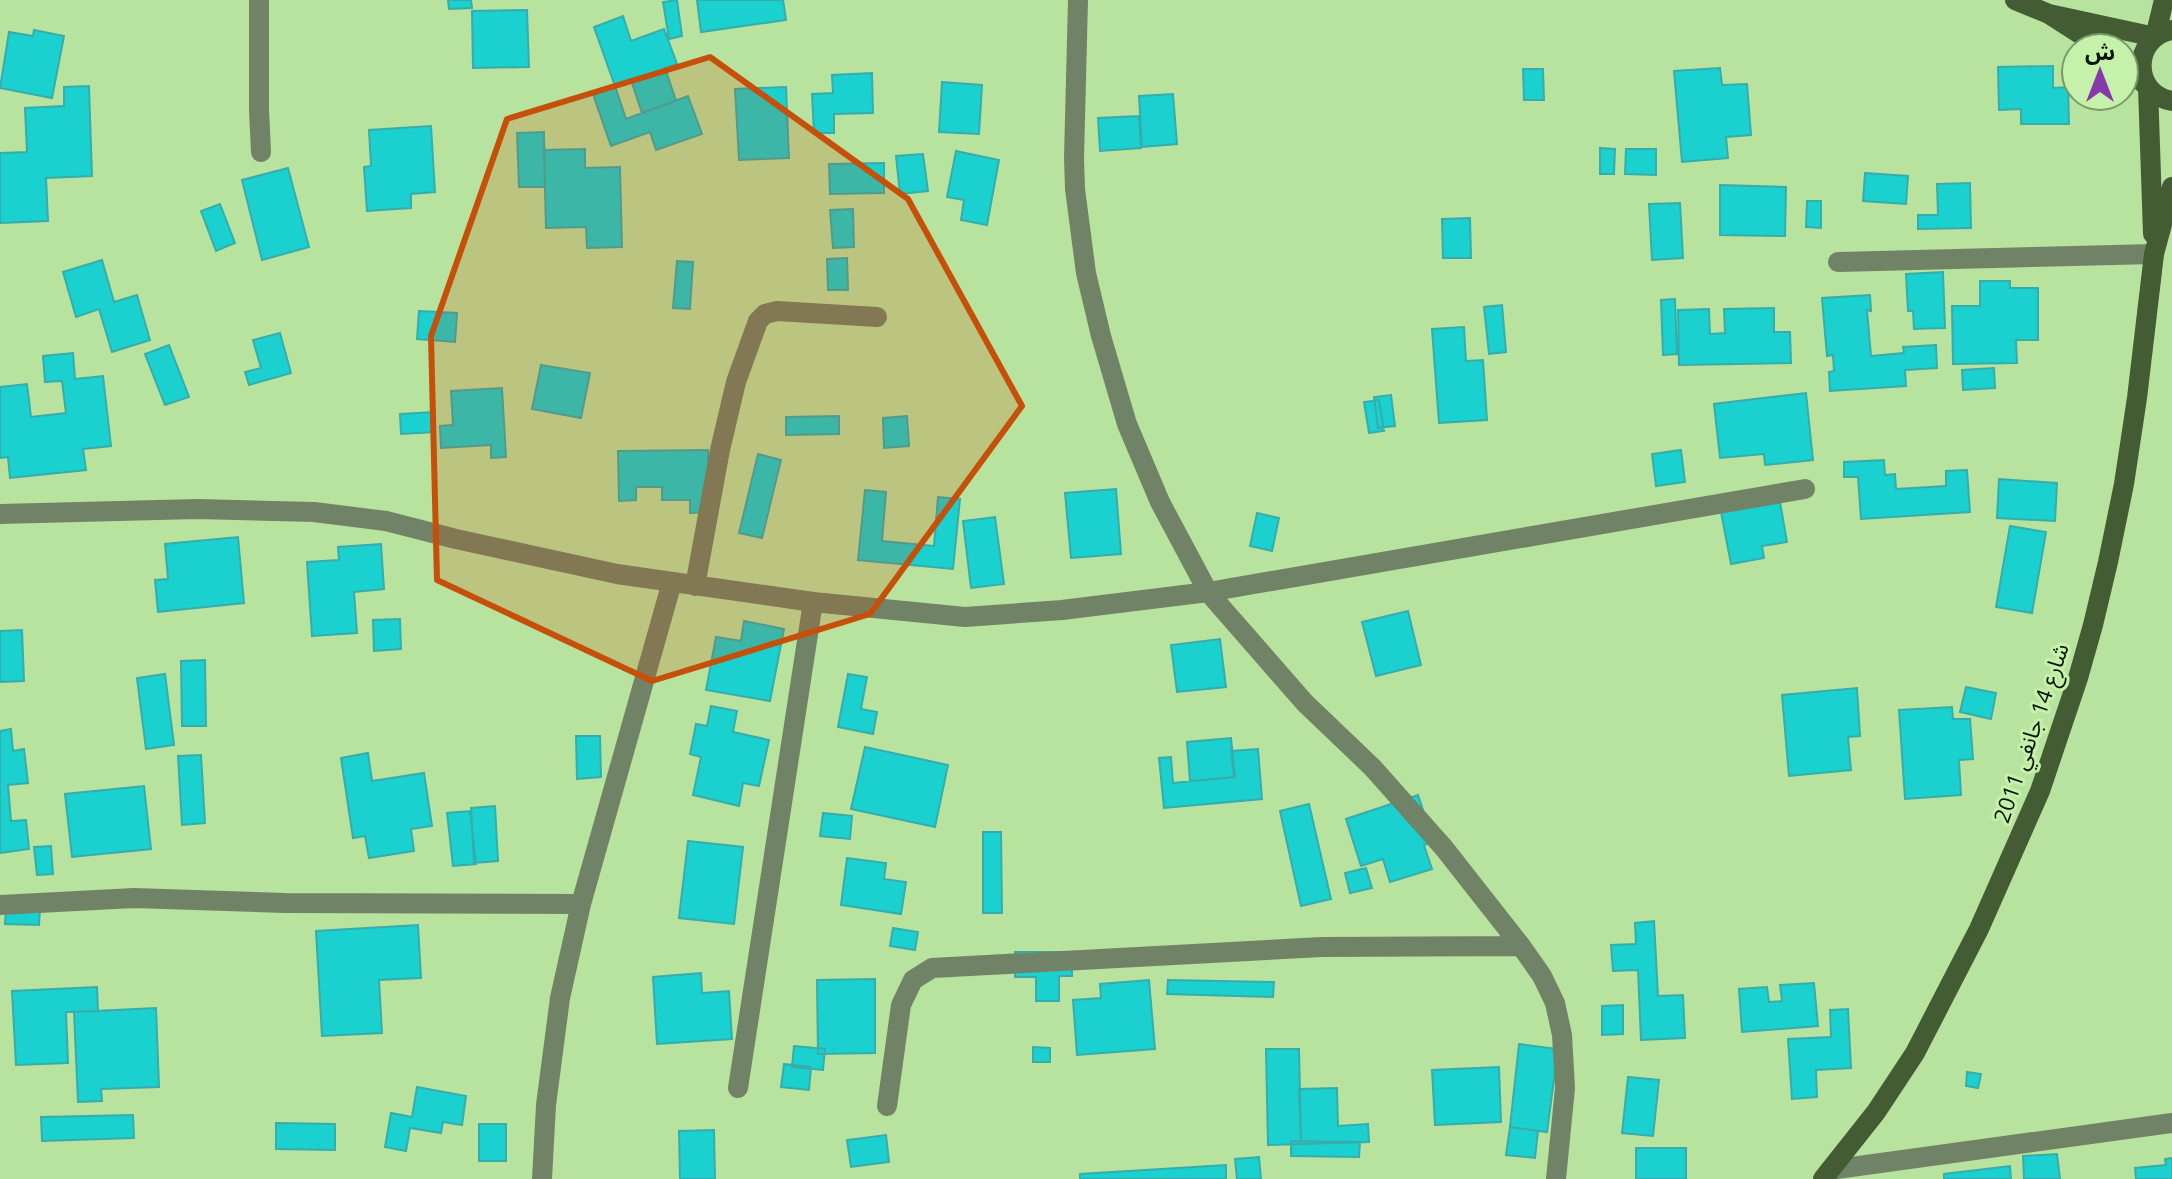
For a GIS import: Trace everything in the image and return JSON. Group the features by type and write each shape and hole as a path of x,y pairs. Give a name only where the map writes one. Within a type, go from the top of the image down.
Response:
{"main road":[{"path":"2015,0 2049,14 2077,32"},
{"path":"2049,14 2164,33 2164,0"},
{"name":"شارع 14 جانفي 2011","path":"2154,254 2148,87 2142,78 2140,66 2147,45 2164,33"},
{"path":"2140,80 2156,95 2172,101"},
{"name":"شارع 14 جانفي 2011","path":"1827,1174 1876,1112 1915,1053 1979,929 2040,791 2078,678 2108,562 2137,398 2154,254 2172,187"}],"street":[{"path":"259,0 261,152"},
{"path":"1078,0 1075,189 1086,273 1127,424 1160,502 1208,592 1305,703 1373,768 1444,848 1542,976 1555,1003 1562,1035 1565,1088 1556,1179"},
{"path":"1838,262 2154,254"},
{"path":"695,586 736,382 758,321 765,314 777,311 877,317"},
{"path":"0,514 197,509 314,512 386,521 617,574 813,602 965,617 1062,610 1208,592 1805,489"},
{"path":"542,1179 546,1105 560,998 581,904 672,582"},
{"path":"738,1088 813,602"},
{"path":"0,905 134,898 285,903 581,904"},
{"path":"887,1106 901,1005 913,980 932,968 1322,947 1521,946"},
{"path":"1827,1174 2172,1123"}],"highlighted area":[{"path":"710,57 908,199 1022,406 870,614 652,681 437,580 431,336 507,119"}],"building":[{"path":"448,0 471,0 472,8 449,9"},
{"path":"677,0 682,36 669,39 663,2"},
{"path":"697,0 783,0 786,20 701,32"},
{"path":"527,10 529,67 473,68 472,11"},
{"path":"623,16 631,41 664,29 677,64 665,68 676,101 642,113 631,80 615,86 594,27"},
{"path":"34,30 64,36 52,98 0,88 9,32 33,36"},
{"path":"2053,66 2053,88 2060,88 2060,112 2069,112 2069,124 2021,124 2021,109 1999,110 1998,67"},
{"path":"1720,68 1722,85 1747,84 1751,135 1726,137 1728,158 1682,162 1674,71"},
{"path":"1523,69 1543,69 1544,100 1524,100"},
{"path":"872,73 873,113 834,114 834,133 814,133 812,94 833,93 832,75"},
{"path":"942,82 982,85 979,134 939,132"},
{"path":"89,86 92,176 46,178 48,221 0,223 0,153 27,152 25,108 64,106 64,87"},
{"path":"615,86 626,119 688,96 702,134 656,150 650,132 611,146 593,94"},
{"path":"786,87 789,158 739,160 735,89"},
{"path":"1173,94 1177,144 1142,147 1139,96"},
{"path":"1139,116 1141,148 1100,151 1098,118"},
{"path":"431,126 435,192 411,194 411,208 367,211 364,167 371,166 369,130"},
{"path":"544,132 545,187 519,187 517,133"},
{"path":"1600,148 1615,149 1614,174 1600,174"},
{"path":"585,149 585,168 620,167 622,247 587,248 586,227 546,228 544,150"},
{"path":"1626,149 1656,149 1656,175 1625,174"},
{"path":"956,151 999,160 987,225 961,220 964,200 947,197"},
{"path":"923,154 928,191 900,194 896,156"},
{"path":"884,163 884,193 830,194 829,164"},
{"path":"288,168 309,247 262,260 242,180"},
{"path":"1865,173 1908,176 1906,204 1863,201"},
{"path":"1970,183 1971,228 1918,229 1918,215 1938,215 1937,184"},
{"path":"1720,185 1786,187 1785,236 1720,235"},
{"path":"1807,201 1821,201 1821,228 1806,227"},
{"path":"1680,203 1683,258 1652,260 1649,204"},
{"path":"220,204 235,243 216,251 201,211"},
{"path":"853,209 854,247 833,248 830,210"},
{"path":"1470,218 1471,258 1443,258 1442,219"},
{"path":"847,258 848,290 828,290 827,259"},
{"path":"102,260 114,302 137,295 150,340 112,352 99,309 76,317 63,272"},
{"path":"677,261 693,262 690,309 673,308"},
{"path":"1943,272 1945,328 1914,329 1913,311 1908,311 1906,274"},
{"path":"1980,281 2010,281 2010,288 2038,288 2038,340 2016,340 2017,363 1953,364 1952,306 1980,306"},
{"path":"1870,295 1871,311 1867,310 1871,356 1904,353 1903,347 1936,345 1937,368 1905,370 1906,386 1830,391 1829,372 1834,371 1833,355 1827,356 1822,298"},
{"path":"1675,299 1677,354 1663,355 1661,300"},
{"path":"1502,305 1506,352 1489,354 1484,307"},
{"path":"1774,308 1774,332 1790,332 1791,363 1679,365 1678,310 1709,309 1710,334 1725,333 1724,309"},
{"path":"419,311 457,313 455,342 417,339"},
{"path":"1464,327 1466,361 1483,360 1487,420 1439,423 1432,329"},
{"path":"280,333 291,373 249,385 245,372 261,368 253,340"},
{"path":"169,345 189,397 165,405 145,354"},
{"path":"73,353 75,379 103,376 111,446 83,449 86,470 10,478 8,457 0,458 0,387 27,384 31,417 66,413 62,381 45,382 43,356"},
{"path":"541,365 590,373 581,418 532,409"},
{"path":"1994,368 1995,388 1963,390 1962,370"},
{"path":"502,388 506,457 491,458 491,445 441,448 440,426 453,425 451,391"},
{"path":"1806,393 1813,460 1765,465 1764,454 1720,458 1714,404"},
{"path":"1391,395 1395,426 1378,428 1374,397"},
{"path":"1379,400 1384,431 1369,433 1364,402"},
{"path":"434,412 435,432 401,434 400,414"},
{"path":"839,416 839,434 786,435 786,417"},
{"path":"907,416 909,446 884,448 883,418"},
{"path":"708,450 709,512 690,513 690,500 662,500 662,487 636,487 636,500 619,501 618,451"},
{"path":"1681,450 1685,482 1656,486 1652,454"},
{"path":"758,454 781,460 762,538 739,533"},
{"path":"1884,460 1885,475 1895,474 1896,489 1946,486 1946,471 1967,470 1970,512 1861,519 1858,477 1844,477 1844,462"},
{"path":"1999,479 2057,483 2055,521 1997,518"},
{"path":"1116,489 1121,554 1071,558 1065,493"},
{"path":"865,490 886,492 882,541 934,546 938,497 960,499 953,569 858,560"},
{"path":"1779,496 1787,542 1762,546 1764,558 1731,564 1720,507"},
{"path":"1257,513 1279,518 1272,551 1250,546"},
{"path":"995,517 1004,584 971,588 963,521"},
{"path":"2010,526 2046,532 2032,613 1996,607"},
{"path":"238,537 244,603 158,612 155,580 168,579 165,544"},
{"path":"381,544 384,589 354,592 357,633 312,636 307,562 339,560 338,547"},
{"path":"1408,611 1421,665 1376,676 1362,622"},
{"path":"400,619 401,649 374,651 373,620"},
{"path":"744,621 784,629 770,701 706,690 716,637 741,641"},
{"path":"22,630 24,681 0,682 0,631"},
{"path":"1220,639 1226,687 1177,692 1171,645"},
{"path":"205,660 206,726 182,726 181,661"},
{"path":"165,674 174,745 146,749 137,678"},
{"path":"848,674 867,677 861,709 877,712 873,734 838,727"},
{"path":"1966,687 1996,693 1991,719 1960,712"},
{"path":"1857,688 1860,736 1848,737 1851,770 1789,776 1782,695"},
{"path":"711,706 737,711 733,732 769,740 759,786 743,783 739,806 693,795 701,757 690,754 696,724 707,726"},
{"path":"1952,707 1953,719 1970,719 1973,759 1959,760 1961,795 1905,799 1899,710"},
{"path":"11,729 13,751 24,749 28,783 8,785 11,821 26,820 29,849 0,853 0,731"},
{"path":"576,736 600,736 601,777 577,779"},
{"path":"1231,738 1235,777 1190,781 1187,742"},
{"path":"865,747 948,765 935,827 851,809"},
{"path":"1258,749 1262,799 1164,808 1159,758 1171,757 1173,783 1234,777 1231,751"},
{"path":"368,753 372,781 424,773 432,826 411,829 414,851 369,858 365,836 353,838 341,758"},
{"path":"201,755 205,823 182,825 178,756"},
{"path":"144,786 151,849 72,857 65,794"},
{"path":"1418,795 1434,842 1424,845 1432,869 1390,882 1383,859 1361,866 1346,819"},
{"path":"1309,804 1331,899 1301,906 1280,811"},
{"path":"495,806 498,861 474,863 471,808"},
{"path":"470,811 476,864 453,866 447,813"},
{"path":"823,813 852,816 850,839 820,836"},
{"path":"983,832 1001,832 1002,913 983,913"},
{"path":"688,841 743,847 734,924 679,918"},
{"path":"51,846 53,874 37,875 34,847"},
{"path":"847,858 886,863 884,879 906,882 901,914 841,905"},
{"path":"1366,868 1372,888 1350,893 1345,873"},
{"path":"6,907 40,908 39,925 5,924"},
{"path":"1654,921 1658,996 1683,995 1685,1038 1641,1040 1638,970 1613,971 1611,945 1636,944 1635,923"},
{"path":"418,925 421,978 379,980 382,1033 322,1036 316,931"},
{"path":"893,928 918,932 915,950 890,946"},
{"path":"1015,952 1072,952 1072,976 1059,976 1059,1001 1036,1001 1036,977 1015,977"},
{"path":"701,973 702,993 729,991 732,1039 657,1044 653,977"},
{"path":"875,979 875,1053 818,1054 817,980"},
{"path":"1149,980 1155,1049 1077,1055 1073,1000 1101,998 1100,984"},
{"path":"1168,980 1274,982 1273,997 1167,994"},
{"path":"1814,983 1818,1026 1742,1032 1739,989 1767,987 1769,1002 1782,1001 1780,985"},
{"path":"97,987 98,1011 66,1012 68,1063 16,1065 12,991"},
{"path":"1623,1005 1623,1034 1602,1035 1602,1006"},
{"path":"156,1008 159,1087 101,1089 102,1101 78,1102 74,1012"},
{"path":"1848,1009 1851,1068 1816,1070 1817,1097 1792,1099 1788,1039 1831,1037 1830,1010"},
{"path":"1519,1044 1558,1049 1547,1132 1510,1127"},
{"path":"794,1046 825,1049 823,1070 792,1067"},
{"path":"1033,1047 1050,1048 1050,1062 1033,1062"},
{"path":"1266,1049 1299,1049 1301,1144 1268,1145"},
{"path":"784,1064 811,1067 809,1090 781,1087"},
{"path":"1499,1067 1501,1122 1435,1125 1432,1070"},
{"path":"1967,1072 1981,1074 1978,1088 1966,1086"},
{"path":"1628,1077 1659,1080 1653,1136 1622,1133"},
{"path":"417,1087 466,1096 462,1125 443,1122 441,1133 410,1128 406,1151 385,1147 391,1113 412,1117"},
{"path":"1337,1088 1338,1126 1368,1124 1369,1142 1301,1144 1299,1089"},
{"path":"133,1115 134,1138 42,1141 41,1117"},
{"path":"276,1123 335,1124 335,1150 276,1149"},
{"path":"479,1124 506,1124 506,1161 479,1161"},
{"path":"1510,1127 1538,1131 1535,1158 1506,1155"},
{"path":"714,1130 715,1179 680,1179 679,1131"},
{"path":"886,1135 889,1162 851,1167 847,1140"},
{"path":"1291,1141 1360,1142 1359,1157 1291,1156"},
{"path":"1636,1148 1686,1148 1686,1179 1636,1179"},
{"path":"2057,1154 2060,1179 2024,1179 2023,1156"},
{"path":"1259,1157 1261,1179 1237,1179 1235,1159"},
{"path":"2172,1158 2172,1179 2136,1179 2135,1168 2166,1165 2165,1159"},
{"path":"1226,1165 1226,1179 1080,1179 1080,1174"},
{"path":"2010,1166 2011,1179 1944,1179 1944,1174"}]}
